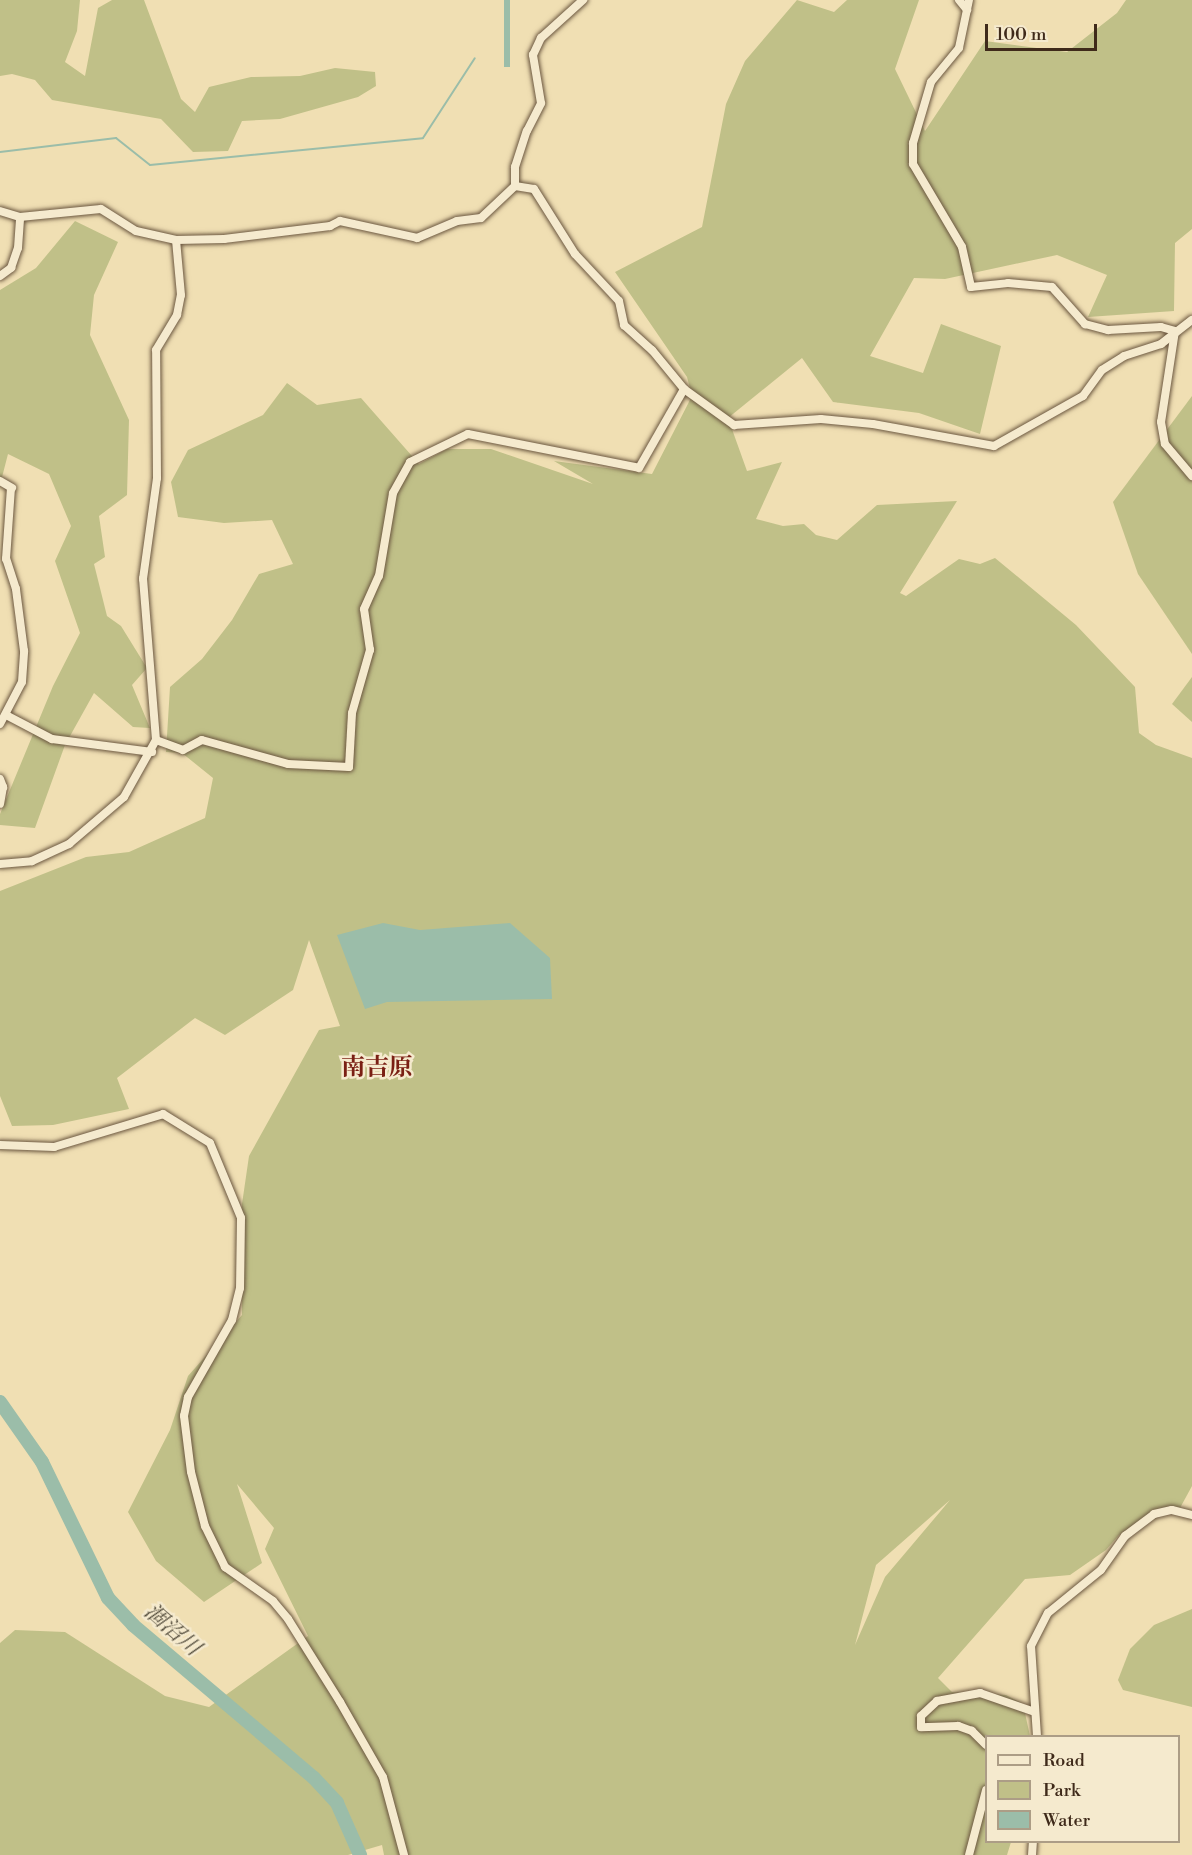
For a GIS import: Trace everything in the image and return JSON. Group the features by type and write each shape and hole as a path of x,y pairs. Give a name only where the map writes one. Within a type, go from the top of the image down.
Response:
{"street":[{"path":"0,211 20,217 101,209 136,231 176,240 224,239 330,226 340,221 417,238 457,221 481,218 515,186 515,167 526,131 541,103 533,55 544,32 583,0"},
{"path":"959,0 967,10"},
{"path":"969,0 959,48 932,82 913,143 913,164 962,247 971,287 1008,282 1052,287 1084,324 1108,330 1161,327 1175,331"},
{"path":"515,186 534,189 575,254 619,301 624,326 652,350 684,389 734,425 821,419 863,423 994,446 1083,396 1102,370 1124,356 1161,344 1192,320"},
{"path":"0,276 11,268 18,248 20,217"},
{"path":"0,864 32,861 69,844 124,797 152,752 156,740 142,579 157,478 156,350 177,315 181,295 176,240"},
{"path":"1175,331 1161,422 1165,444 1192,476"},
{"path":"156,740 183,750 202,740 288,764 349,768 352,713 370,650 364,609 379,576 393,493 410,462 468,434 639,468 684,389"},
{"path":"0,481 12,488 6,559 16,589 24,651 22,682 0,724"},
{"path":"6,716 52,739 152,752"},
{"path":"0,779 3,787 0,804"},
{"path":"0,1145 54,1147 163,1114 210,1143 241,1218 241,1253 240,1288 232,1320 188,1397 184,1416 191,1472 205,1526 225,1567 273,1600 288,1619 340,1702 383,1777 404,1855"},
{"path":"1037,1735 1031,1646 1048,1613 1101,1570 1118,1544 1154,1514 1172,1510 1192,1515"},
{"path":"985,1744 972,1731 958,1726 921,1727 921,1716 937,1701 980,1693 1035,1712"},
{"path":"969,1855 985,1797"}],"green space":[{"path":"0,0 80,0 77,31 65,62 85,76 98,8 112,0 144,0 181,99 195,112 209,87 251,77 300,76 335,68 375,72 376,86 358,97 280,119 242,121 228,151 193,152 161,119 52,100 35,80 12,74 0,76"},
{"path":"797,0 834,12 847,0 919,0 895,69 925,131 985,41 1067,52 1117,13 1126,0 1192,0 1192,229 1175,243 1174,311 1088,317 1107,275 1057,255 945,279 914,278 870,356 923,373 941,324 1001,346 980,434 919,413 833,402 802,358 728,418 747,471 782,462 756,519 783,526 804,524 816,535 837,540 877,505 957,501 900,593 906,596 959,559 980,564 995,558 1076,625 1135,687 1139,733 1156,745 1192,758 1192,1486 1180,1508 1119,1535 1106,1550 1070,1575 1025,1579 938,1678 952,1692 1006,1695 1023,1704 1030,1735 985,1735 985,1843 1011,1843 1007,1855 384,1855 382,1845 348,1855 0,1855 0,1643 15,1630 65,1632 165,1696 209,1707 308,1636 265,1549 274,1528 237,1484 262,1563 204,1602 156,1561 128,1512 170,1430 188,1376 242,1315 242,1204 249,1156 319,1030 340,1026 309,940 293,990 225,1035 195,1018 117,1078 129,1109 53,1125 12,1126 0,1096 0,891 86,857 129,852 205,818 213,778 182,753 166,752 170,687 202,659 232,620 259,574 293,564 272,520 224,523 178,517 171,482 188,450 263,415 287,383 317,405 361,398 419,464 447,449 491,449 593,484 554,461 652,474 692,396 687,377 615,272 702,227 726,104 745,61","holes":["950,1500 885,1577 855,1645 876,1565"]},
{"path":"75,221 118,242 94,295 90,335 129,420 127,495 99,516 105,557 94,564 107,616 121,626 147,668 132,685 150,728 133,727 94,693 65,745 35,828 0,825 0,814 53,686 80,633 55,561 71,526 49,474 8,454 0,485 0,290 36,268"},
{"path":"1192,396 1192,654 1138,574 1113,502"},
{"path":"1192,677 1192,722 1172,704"},
{"path":"1192,1609 1192,1707 1123,1690 1118,1680 1130,1649 1154,1625"}],"water":[{"path":"504,0 510,0 510,67 504,67"},
{"path":"383,923 420,930 510,923 550,958 552,999 387,1002 365,1009 337,935"}],"waterway":[{"path":"0,152 116,138 150,165 423,138 475,58"},
{"name":"涸沼川","path":"0,1402 42,1462 108,1598 133,1625 314,1778 337,1803 360,1855"}],"district":[{"name":"南吉原","path":"377,1069"}]}
